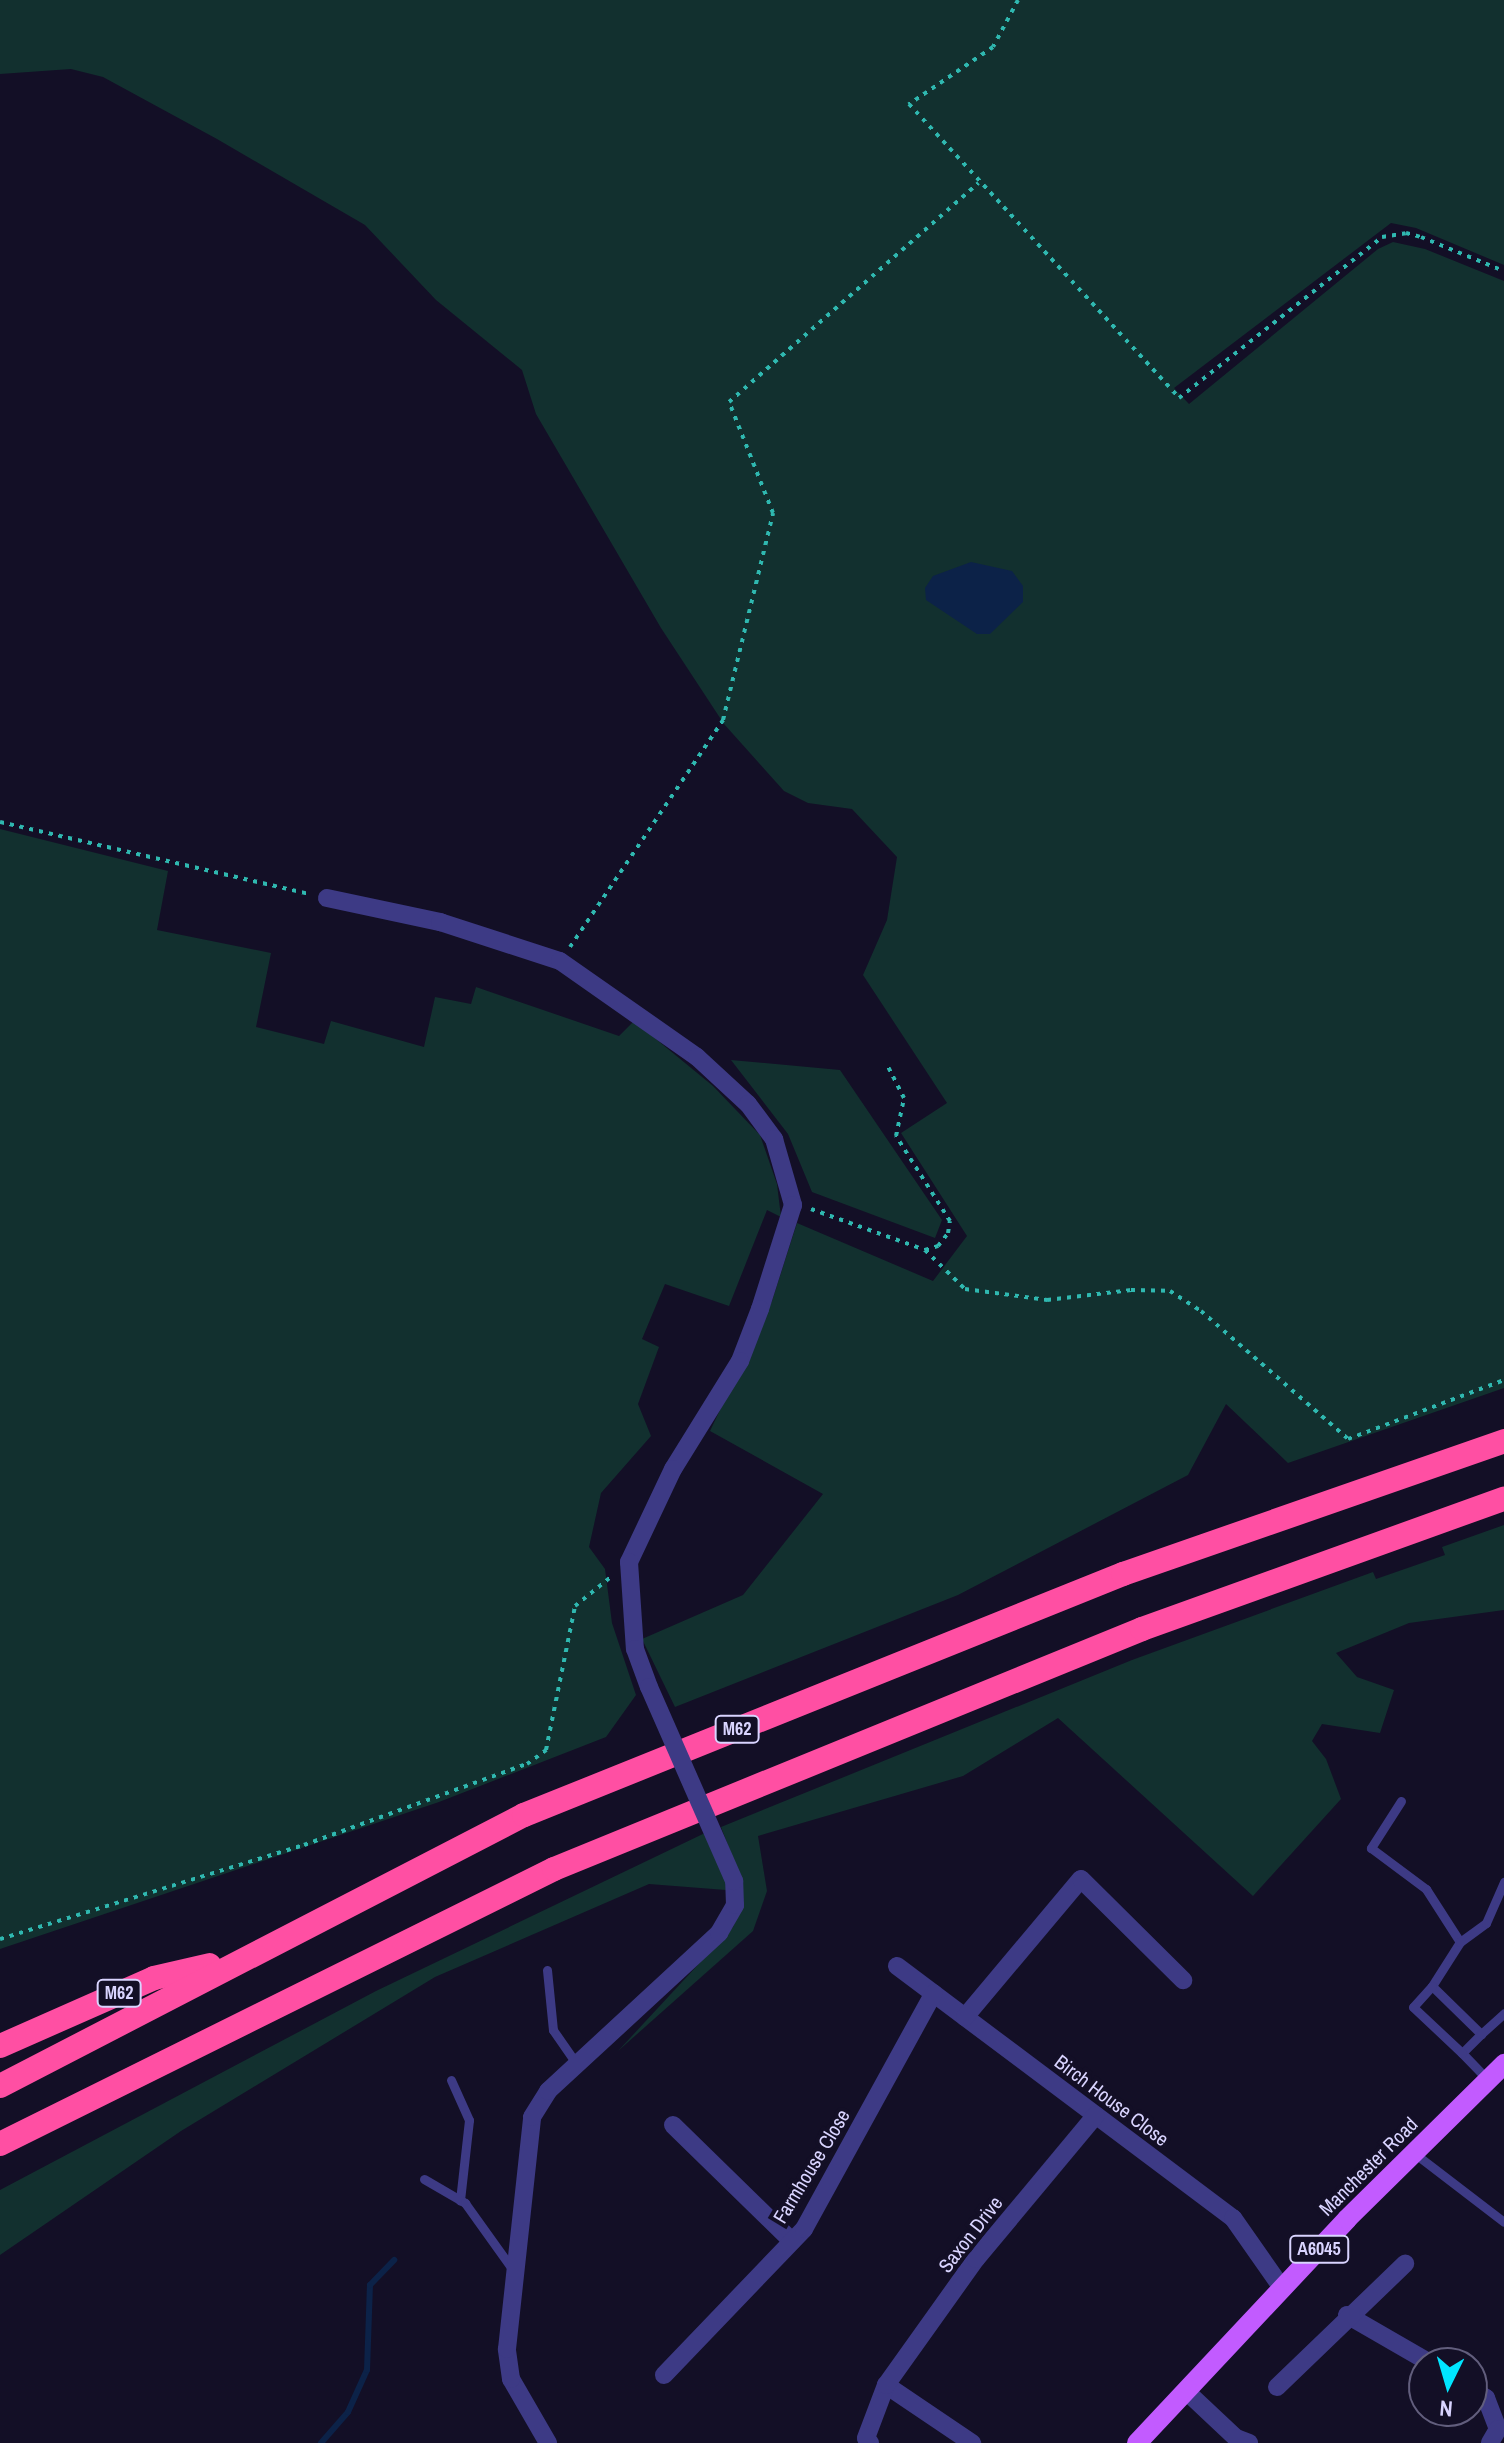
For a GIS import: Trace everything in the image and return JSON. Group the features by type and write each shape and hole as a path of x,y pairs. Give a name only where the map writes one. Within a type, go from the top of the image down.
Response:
{"highway":[{"name":"M62","path":"0,2086 524,1815 1123,1574 1504,1441"},
{"path":"0,2144 554,1869 1142,1629 1504,1499"},
{"name":"M62","path":"0,2046 154,1978 243,1958"},
{"path":"0,2162 85,2100"}],"main road":[{"name":"Manchester Road","path":"1137,2443 1282,2288 1504,2064"}],"street":[{"path":"327,898 440,922 560,961 593,989 648,1020 748,1104 774,1139 793,1205 740,1361 673,1469 629,1562 635,1649 734,1881 735,1905 719,1933 548,2091 532,2117 513,2270 507,2349 511,2379 548,2443"},
{"path":"965,2017 1081,1879 1183,1980"},
{"name":"Birch House Close","path":"897,1966 1233,2218 1282,2288"},
{"name":"Farmhouse Close","path":"664,2375 804,2229 934,1993"},
{"name":"Saxon Drive","path":"870,2443 866,2438 886,2385 976,2259 1096,2115"},
{"path":"673,2125 792,2241"},
{"path":"1277,2387 1347,2315 1405,2264"},
{"path":"1347,2315 1408,2350"},
{"path":"886,2385 972,2443"},
{"path":"1186,2391 1237,2440"},
{"path":"1488,2405 1497,2435"}],"lane":[{"path":"1401,1801 1371,1848 1426,1889 1460,1942"},
{"path":"1488,2080 1413,2007 1432,1986 1460,1942 1486,1923 1504,1882"},
{"path":"547,1970 553,2030 578,2066"},
{"path":"1432,1986 1481,2034"},
{"path":"1462,2053 1504,2013"},
{"path":"451,2080 469,2120 460,2200"},
{"path":"1414,2153 1504,2222"},
{"path":"424,2179 460,2200 513,2270"}],"path":[{"path":"1018,0 993,47 909,104 978,183 1179,398 1382,237 1421,237 1504,271"},
{"path":"560,961 723,720 773,513 729,402 978,183"},
{"path":"0,822 327,898"},
{"path":"888,1067 904,1098 896,1136 950,1221 938,1246 925,1250"},
{"path":"793,1205 838,1215 925,1250 965,1289 1047,1300 1131,1290 1170,1291 1201,1311 1348,1439 1504,1380"},
{"path":"0,1939 304,1845 527,1764 546,1750 575,1606 629,1562"}],"green space":[{"path":"0,0 1504,0 1504,265 1416,228 1391,223 1174,388 1189,404 1378,249 1393,242 1425,249 1504,281 1504,1388 1288,1463 1226,1404 1188,1475 958,1595 675,1707 642,1639 743,1595 823,1494 710,1431 772,1301 797,1223 933,1281 967,1236 901,1133 947,1103 863,975 887,920 897,857 852,809 808,803 784,791 724,724 661,628 536,414 522,370 436,300 365,225 217,139 103,77 71,69 0,74"},
{"path":"0,829 168,871 157,930 271,953 256,1027 324,1044 331,1021 424,1047 435,997 471,1004 476,987 619,1036 634,1021 713,1086 760,1135 777,1184 781,1217 767,1210 729,1306 665,1284 642,1339 659,1347 638,1404 651,1436 601,1493 589,1547 605,1569 612,1623 636,1695 606,1737 439,1802 0,1949"},
{"path":"731,1060 840,1070 942,1220 935,1238 812,1192 788,1134"},
{"path":"1504,1525 1504,1610 1409,1623 1336,1653 1357,1677 1394,1690 1380,1733 1322,1724 1312,1741 1326,1759 1341,1799 1253,1896 1058,1718 963,1776 758,1836 767,1891 753,1931 618,2051 733,1927 743,1905 742,1882 721,1827 1132,1660 1373,1572 1376,1579 1445,1555 1442,1547"},
{"path":"705,1833 728,1883 726,1890 649,1884 435,1977 181,2131 0,2255 0,2190 376,1991"}],"water":[{"path":"971,562 1012,571 1023,586 1023,602 990,634 977,634 926,600 925,588 933,576"}],"waterway":[{"path":"321,2443 348,2412 367,2370 370,2285 394,2260"}]}
